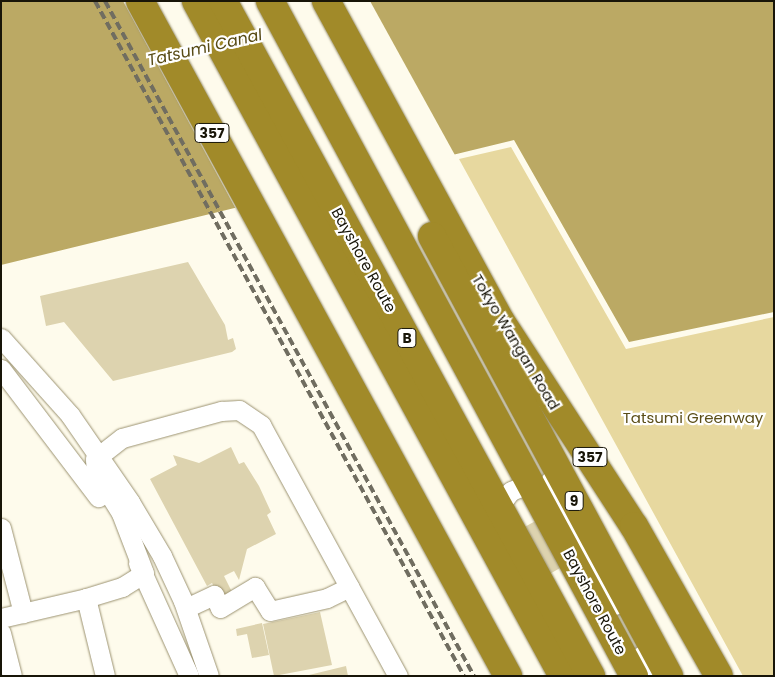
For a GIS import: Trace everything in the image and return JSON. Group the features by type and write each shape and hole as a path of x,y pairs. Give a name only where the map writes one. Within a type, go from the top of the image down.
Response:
{"highway":[{"name":"357","path":"140,1 508,676"},
{"name":"B","path":"196,1 563,676"},
{"name":"Bayshore Route","path":"223,1 591,676"},
{"name":"Bayshore Route","path":"270,1 638,665"},
{"name":"9","path":"306,1 479,326 669,676"},
{"name":"Tokyo Wangan Road","path":"326,1 456,240 542,388 634,526 717,674"}],"street":[{"path":"479,326 562,507 638,665 650,676"},
{"path":"2,339 70,415 98,454 162,556 186,608 209,676"},
{"path":"1,369 66,452 144,573"},
{"path":"189,676 144,573 121,513 96,473 94,465 98,454 122,438 221,411 239,410 250,415 261,425 398,676"},
{"path":"562,507 544,488 525,486 508,494 499,517 504,533 581,676"},
{"path":"1,528 23,613"},
{"path":"1,618 86,598 122,587 144,573"},
{"path":"186,608 214,595 220,608 255,587 270,611 327,598 350,587"},
{"path":"86,598 105,676"},
{"path":"1,633 12,676"},
{"path":"638,665 654,676"}],"green space":[{"name":"Tatsumi Greenway","path":"511,147 626,349 774,317 774,676 743,676 459,159"}],"water":[{"name":"Tatsumi Canal","path":"1,1 774,1 774,312 629,342 514,140 1,265"}],"pier":[{"path":"123,1 370,1 456,157 237,211"}],"building":[{"path":"188,262 225,325 228,340 233,338 236,349 232,352 113,381 64,322 46,326 40,296"},
{"path":"231,447 239,464 244,462 259,486 271,512 267,515 276,534 247,549 239,580 234,571 224,576 232,592 221,599 212,583 207,586 150,479 177,465 173,455 199,463"},
{"path":"541,518 567,564 541,579 519,530"},
{"path":"320,612 332,665 274,676 263,624"},
{"path":"262,623 269,655 252,658 247,634 237,636 236,629"},
{"path":"346,666 348,676 309,676 309,675"}],"railway":[{"path":"95,1 464,676"},
{"path":"105,1 474,676"}]}
